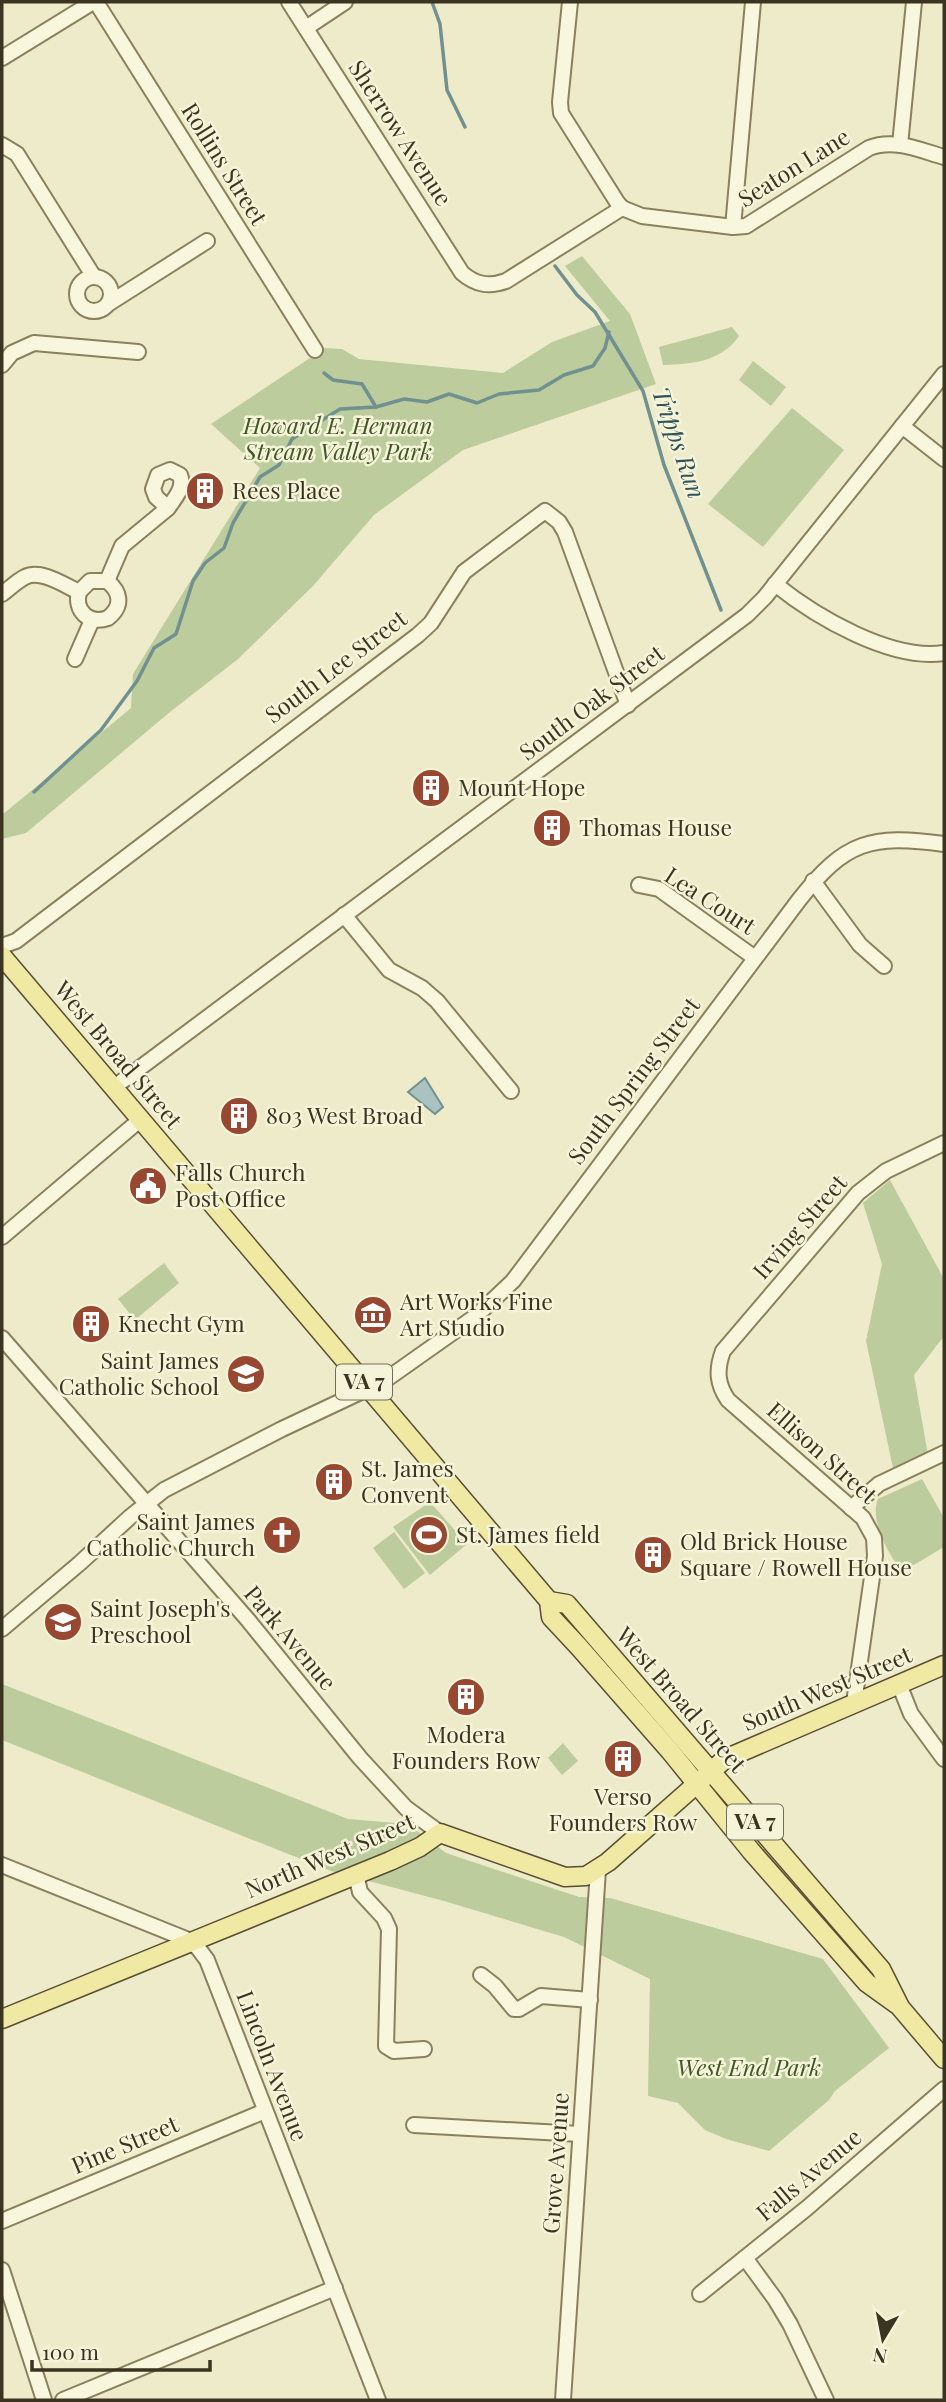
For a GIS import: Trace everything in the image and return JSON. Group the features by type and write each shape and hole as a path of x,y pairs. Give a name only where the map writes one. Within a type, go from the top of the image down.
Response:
{"main road":[{"name":"West Broad Street","path":"2,956 550,1601 551,1617 867,1983 899,2006 944,2059"},
{"name":"West Broad Street","path":"550,1601 567,1604 881,1969 899,2006"},
{"name":"South West Street","path":"696,1784 725,1759 944,1665"},
{"name":"North West Street","path":"2,2019 420,1847 440,1833 565,1877 586,1876 598,1870 696,1784"}],"street":[{"path":"2,58 94,2"},
{"name":"Rollins Street","path":"94,2 314,350"},
{"name":"Sherrow Avenue","path":"289,2 463,273 479,284 506,281 622,208"},
{"path":"306,28 345,2"},
{"path":"570,2 561,113 622,208"},
{"path":"733,226 753,2"},
{"path":"900,145 914,2"},
{"name":"Seaton Lane","path":"622,208 642,216 747,226 878,144 900,145 944,157"},
{"path":"2,145 17,155 94,277"},
{"path":"108,304 111,294 104,280 94,277 83,281 78,291 79,302 87,309 99,310 207,241"},
{"path":"2,365 12,353 34,343 138,352"},
{"name":"South Oak Street","path":"113,1087 734,625 775,584 944,374"},
{"path":"902,426 944,459"},
{"path":"107,581 122,546 168,508"},
{"name":"South Lee Street","path":"2,946 16,941 418,635 430,623 464,572 545,511 559,522 565,532 628,705"},
{"path":"2,594 24,577 32,575 40,575 79,592"},
{"path":"90,581 107,581 118,593 117,607 108,618 92,620 80,609 77,601 79,592 90,581"},
{"path":"775,584 819,616 893,649 919,655 944,653"},
{"path":"75,659 92,620"},
{"name":"South Spring Street","path":"2,1629 164,1490 282,1429 384,1381 477,1316 513,1281 813,881 832,862 864,844 892,839 944,844"},
{"path":"813,881 860,945 884,966"},
{"name":"Lea Court","path":"639,885 659,889 755,958"},
{"path":"344,915 389,970 422,988 438,1001 511,1091"},
{"path":"2,1237 141,1119"},
{"name":"Irving Street","path":"765,1302 858,1193 873,1180 944,1143"},
{"name":"Ellison Street","path":"765,1302 723,1351 718,1372 722,1391 728,1400 851,1508 870,1528 876,1549 854,1703"},
{"name":"Park Avenue","path":"2,1338 248,1620 360,1758 406,1808 440,1833"},
{"path":"851,1508 879,1484 944,1453"},
{"path":"899,1684 911,1714 944,1759"},
{"path":"2,1865 192,1943"},
{"name":"Grove Avenue","path":"563,2400 598,1870"},
{"path":"356,1874 360,1892 384,1918 389,1930 386,2046 394,2051 424,2049"},
{"name":"Lincoln Avenue","path":"192,1943 207,1960 378,2400"},
{"path":"481,1976 495,1986 514,2009 519,2009 541,1996 590,2000"},
{"name":"Falls Avenue","path":"700,2294 807,2208 944,2089"},
{"name":"Pine Street","path":"2,2221 265,2111"},
{"path":"414,2125 580,2134"},
{"path":"745,2258 790,2324 826,2400"},
{"path":"2,2270 44,2400"},
{"path":"63,2400 335,2288"}],"green space":[{"name":"Howard E. Herman Stream Valley Park","path":"582,256 630,314 656,384 463,450 374,515 313,586 238,659 170,712 26,833 2,839 2,815 131,708 133,674 260,468 211,424 325,348 342,349 359,359 503,373 552,342 610,321 565,266"},
{"path":"732,327 739,336 732,345 715,356 685,364 663,365 659,347"},
{"path":"753,361 786,387 771,406 739,380"},
{"path":"792,408 844,450 763,547 708,504"},
{"path":"890,1180 944,1279 944,1336 914,1375 928,1455 894,1473 866,1341 882,1264 863,1203"},
{"path":"164,1263 179,1283 135,1320 118,1299"},
{"path":"922,1479 944,1518 944,1547 902,1572 891,1556 878,1527 876,1507 878,1499"},
{"name":"St. James field","path":"430,1502 467,1544 430,1575 393,1527"},
{"path":"394,1532 425,1573 404,1589 373,1548"},
{"name":"West End Park","path":"2,1684 348,1819 408,1824 446,1853 579,1897 610,1898 823,1959 889,2048 835,2091 829,2100 769,2151 726,2139 705,2130 678,2103 648,2096 650,1979 564,1937 331,1871 2,1740"},
{"path":"563,1743 578,1761 562,1775 548,1758"}],"water":[{"path":"425,1078 443,1107 435,1114 408,1092"}],"waterway":[{"name":"Tripps Run","path":"432,2 440,24 447,90 465,127"},
{"name":"Tripps Run","path":"555,266 577,295 595,312 643,391 664,465 721,610"},
{"path":"34,792 101,730 137,681 154,648 176,634 193,581 205,563 224,548 233,523 260,477 279,465 292,439 340,409 376,407 404,399 427,402 449,394 477,403 499,394 539,390 564,375 593,366 605,348 609,332"},
{"path":"324,373 333,380 362,384 376,407"}],"place":[{"name":"Rees Place","path":"205,491"},
{"name":"Mount Hope","path":"431,788"},
{"name":"Thomas House","path":"552,828"},
{"name":"803 West Broad","path":"239,1116"},
{"name":"Falls Church Post Office","path":"148,1186"},
{"name":"Art Works Fine Art Studio","path":"373,1315"},
{"name":"Knecht Gym","path":"91,1324"},
{"name":"Saint James Catholic School","path":"246,1374"},
{"name":"St. James Convent","path":"334,1482"},
{"name":"Saint James Catholic Church","path":"282,1535"},
{"name":"St. James field","path":"429,1535"},
{"name":"Old Brick House Square / Rowell House","path":"653,1555"},
{"name":"Saint Joseph's Preschool","path":"63,1622"},
{"name":"Modera Founders Row","path":"466,1697"},
{"name":"Verso Founders Row","path":"623,1759"}]}
